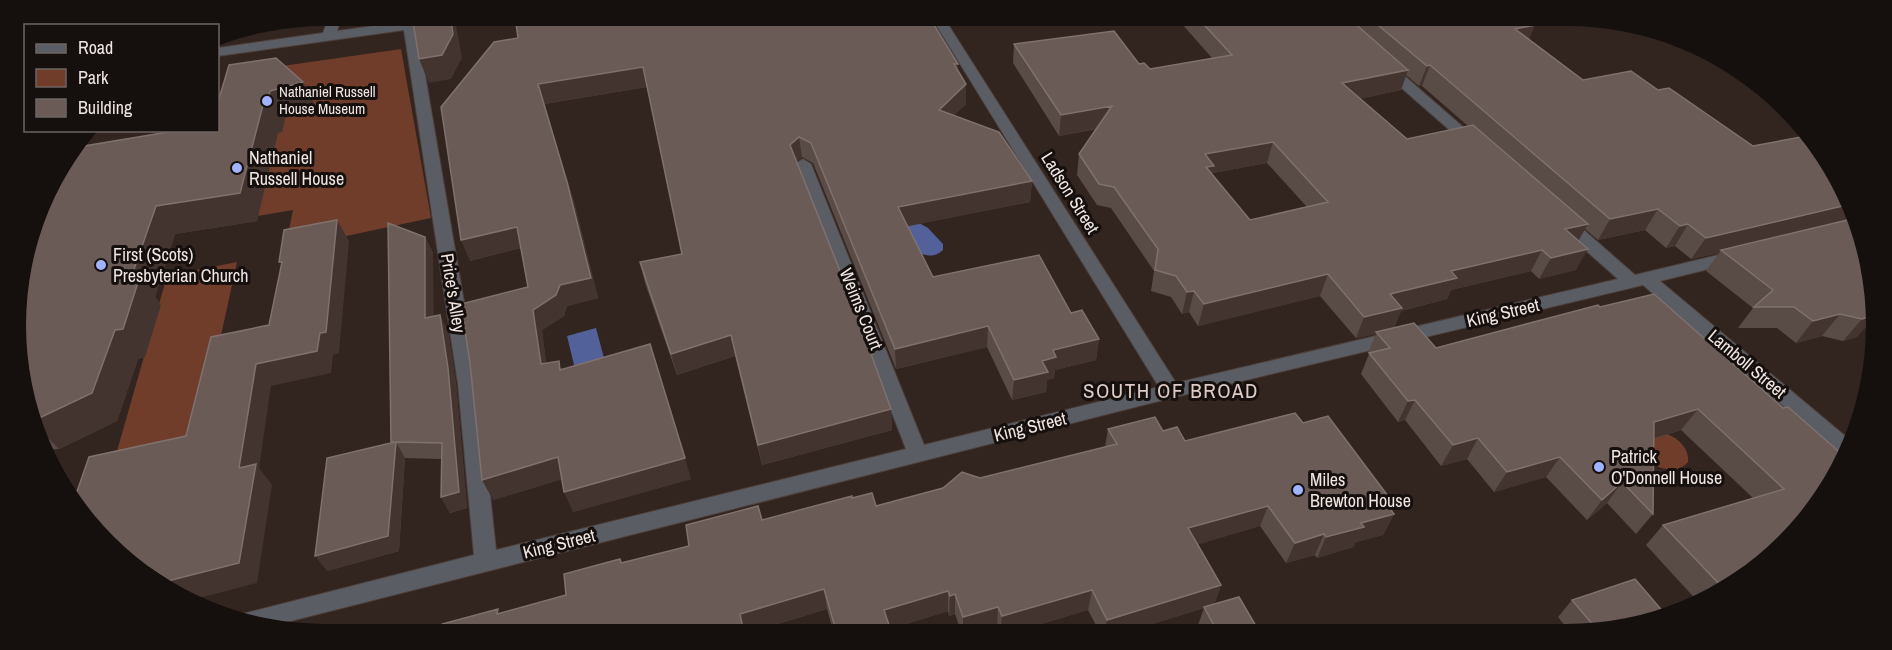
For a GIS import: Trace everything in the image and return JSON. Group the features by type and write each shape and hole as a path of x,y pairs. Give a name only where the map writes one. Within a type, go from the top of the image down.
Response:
{"street":[{"path":"329,36 332,26"},
{"path":"219,52 403,26"},
{"name":"Price's Alley","path":"410,26 468,384 486,562"},
{"name":"Ladson Street","path":"943,26 1171,391"},
{"path":"1377,60 1485,153"},
{"name":"Weims Court","path":"804,164 918,454"},
{"name":"Lamboll Street","path":"1550,210 1842,445"},
{"name":"King Street","path":"262,618 1171,391 1749,254"}],"green space":[{"path":"401,49 431,218 285,249 293,210 258,216 276,133 282,132 285,118 275,67"},
{"path":"237,262 197,446 113,465 167,276"},
{"path":"1659,433 1670,436 1679,441 1685,449 1688,462 1676,469 1667,469 1653,464 1637,434"}],"water":[{"path":"919,223 928,228 943,244 943,250 936,255 928,255 911,249 882,225"},
{"path":"596,328 605,362 575,369 567,336"}],"building":[{"path":"414,26 452,26 453,34 442,55 419,59"},
{"path":"516,26 935,26 958,64 954,64 966,84 939,110 999,132 1032,181 898,207 933,277 1039,255 1071,313 1082,310 1099,339 1053,350 1056,357 1042,361 1048,372 1014,380 988,326 895,349 811,143 799,137 790,145 873,354 871,354 891,409 758,445 731,335 671,354 640,262 682,254 643,67 538,84 567,182 591,278 560,285 556,295 533,310 541,364 559,361 560,370 650,344 685,458 564,492 558,457 482,480 470,363 461,304 528,287 517,227 461,240 441,107 494,42 518,38"},
{"path":"1205,26 1358,26 1408,70 1342,83 1407,139 1473,125 1588,224 1565,229 1588,249 1551,258 1542,250 1451,271 1457,278 1390,294 1402,308 1364,317 1328,274 1204,304 1194,291 1187,292 1176,276 1155,270 1158,249 1114,187 1099,184 1079,154 1112,106 1061,115 1014,44 1114,31 1139,64 1144,63 1150,69 1232,55","holes":["1273,142 1328,202 1250,220 1206,167 1214,166 1205,154"]},
{"path":"1379,26 1530,26 1515,29 1583,80 1631,71 1658,90 1669,88 1753,146 1800,137 1826,175 1842,206 1706,238 1688,224 1680,226 1658,209 1610,219 1430,65 1427,66"},
{"name":"First (Scots) Presbyterian Church","path":"276,58 303,82 270,91 267,105 263,105 240,193 156,206 131,278 140,276 123,329 115,330 92,393 40,418 28,364 26,305 36,247 56,193 85,146 168,132 219,132 219,99 229,65"},
{"path":"337,220 326,332 320,333 317,351 256,364 239,468 256,464 239,563 170,581 143,563 113,537 77,492 89,457 186,436 211,337 269,325 282,262 279,262 284,230"},
{"path":"1848,220 1861,267 1866,318 1840,314 1813,321 1794,307 1754,307 1773,290 1721,250"},
{"path":"388,223 425,237 425,318 440,315 448,368 459,492 441,497 442,443 396,442 388,536 315,556 327,458 395,442 391,442"},
{"path":"1654,294 1783,408 1788,407 1839,451 1805,507 1779,537 1749,563 1718,583 1663,525 1784,489 1698,409 1654,422 1653,514 1622,482 1602,500 1560,457 1507,472 1478,438 1453,445 1415,400 1408,401 1369,353 1390,348 1376,332 1414,323 1436,348 1598,305 1600,307"},
{"path":"1295,413 1303,423 1328,416 1388,496 1382,497 1394,514 1361,523 1364,527 1326,537 1324,534 1295,543 1268,506 1188,528 1221,585 1107,620 1092,590 1002,616 998,607 963,617 955,594 950,596 948,591 884,610 889,624 834,624 824,589 740,614 742,624 442,624 498,609 497,614 566,595 564,574 620,559 621,563 689,546 686,525 758,506 762,520 852,496 852,498 872,493 876,506 943,488 962,472 980,478 1117,444 1108,429 1155,417 1163,431 1177,427 1185,441"},
{"path":"1635,579 1661,609 1625,619 1592,623 1572,600"},
{"path":"1239,597 1255,624 1213,624 1204,607"}],"place":[{"name":"Nathaniel Russell House Museum","path":"267,101"},
{"name":"Nathaniel Russell House","path":"237,168"},
{"name":"First (Scots) Presbyterian Church","path":"101,265"},
{"name":"Patrick O'Donnell House","path":"1599,467"},
{"name":"Miles Brewton House","path":"1298,490"}],"district":[{"name":"SOUTH OF BROAD","path":"1171,391"}]}
